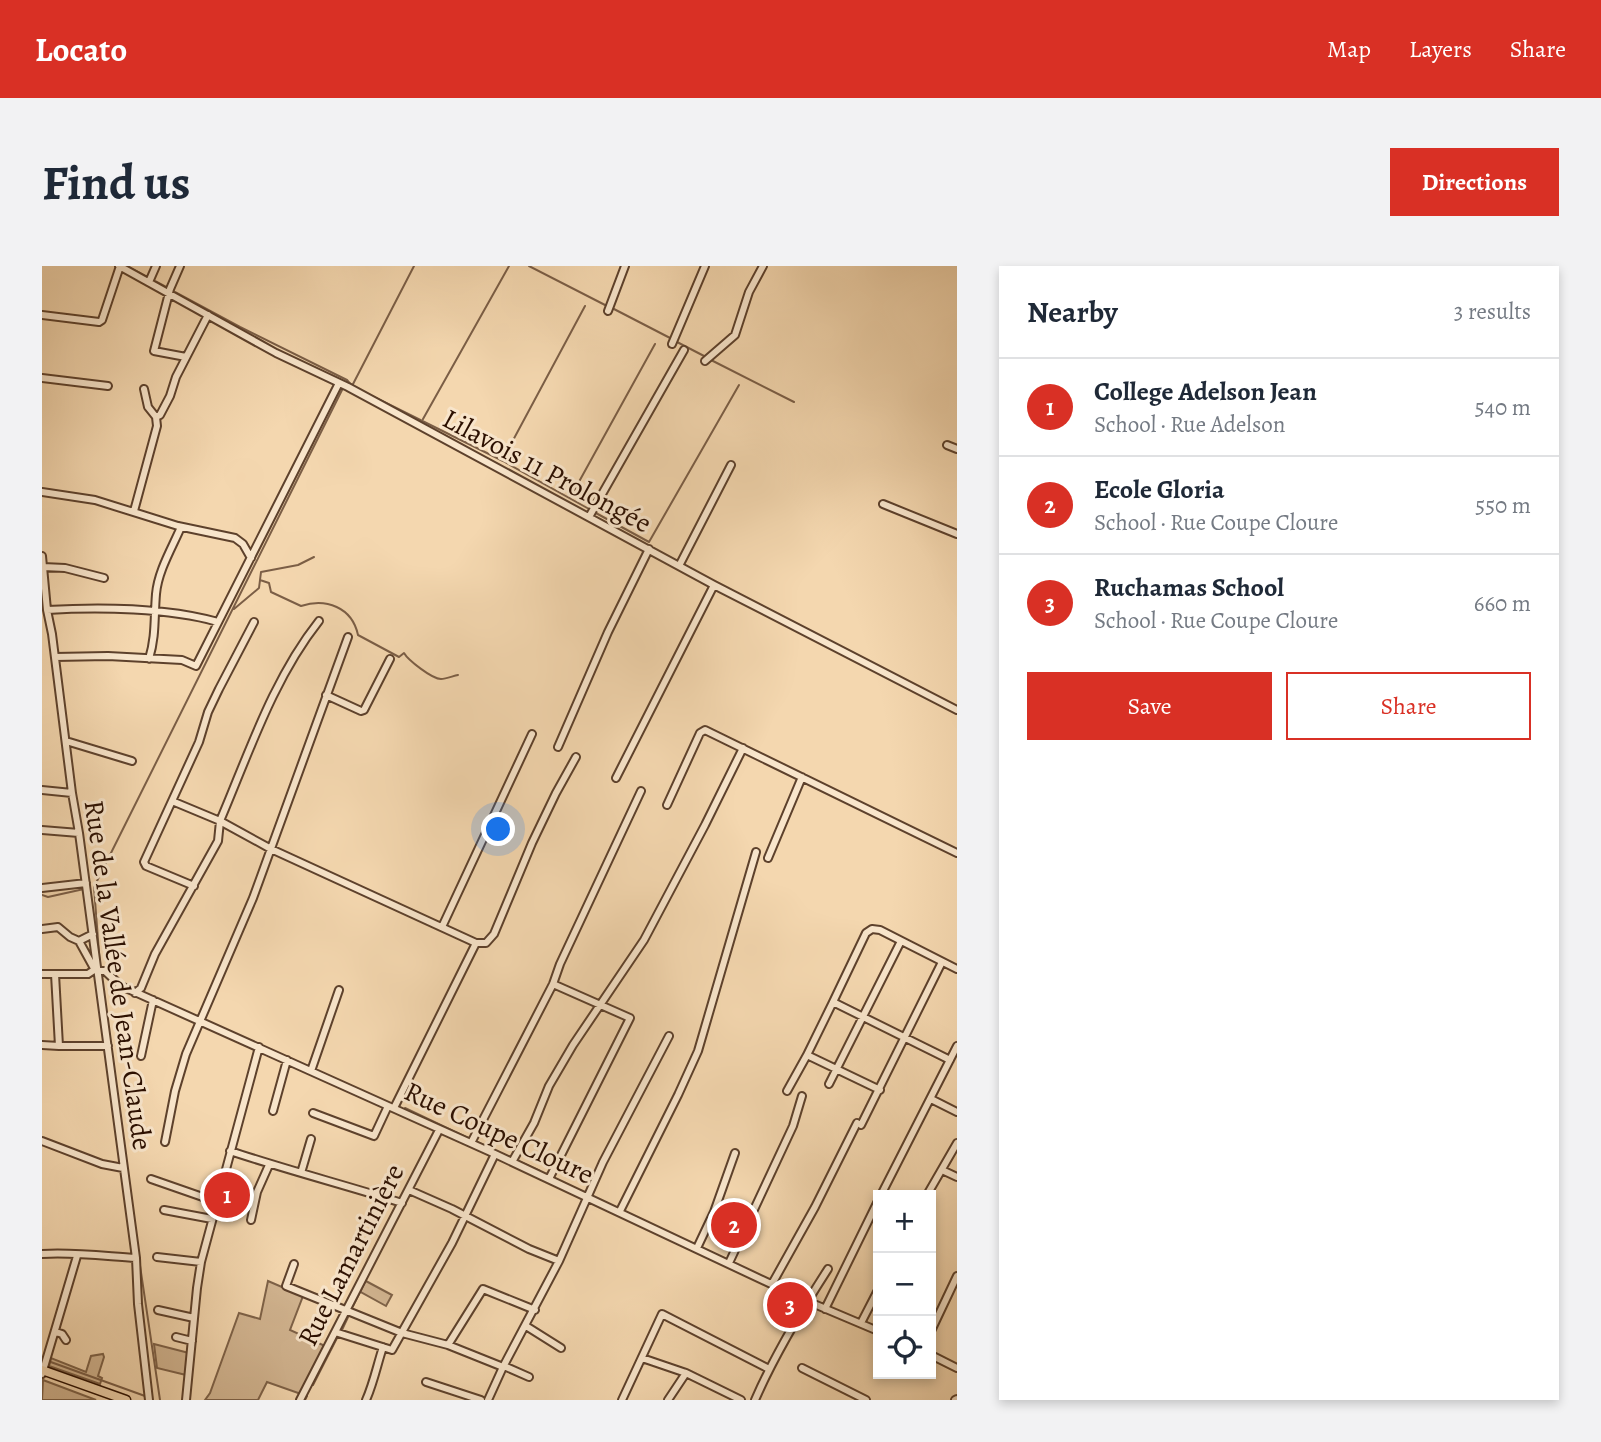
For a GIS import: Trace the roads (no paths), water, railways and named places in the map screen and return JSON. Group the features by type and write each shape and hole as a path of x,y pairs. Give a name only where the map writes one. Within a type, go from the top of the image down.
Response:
{"main road":[{"path":"44,1367 126,1400"}],"street":[{"path":"42,315 99,322 102,320 119,266"},
{"name":"Lilavois 11 Prolongée","path":"119,266 276,353 348,387 713,585 957,710"},
{"path":"149,282 156,266"},
{"path":"180,266 169,294 154,351 186,357"},
{"path":"608,311 625,266"},
{"path":"672,344 705,266"},
{"path":"705,361 735,335 749,292 763,266"},
{"path":"156,417 160,415 170,396 208,315"},
{"path":"589,517 684,350"},
{"path":"42,378 108,386"},
{"path":"55,657 108,656 182,660 196,666 339,383"},
{"path":"134,511 157,426 156,417 148,407 144,388"},
{"path":"947,445 957,449"},
{"path":"679,566 731,465"},
{"path":"42,492 53,492 134,511 181,527 235,538 243,544 251,558"},
{"path":"883,504 957,534"},
{"path":"149,659 155,638 153,623 158,584 181,527"},
{"path":"558,747 608,632 649,549"},
{"name":"Rue de la Vallée de Jean-Claude","path":"42,556 46,613 55,657 99,970 136,1258 138,1304 149,1398"},
{"path":"43,567 65,568 104,578"},
{"path":"616,778 713,585"},
{"path":"46,613 92,609 155,612 196,615 218,622"},
{"path":"135,993 141,988 155,954 218,841 220,821 278,686 300,646 320,621"},
{"path":"194,886 144,864 199,742 213,700 254,622"},
{"path":"165,1142 182,1066 253,898 348,637"},
{"path":"326,695 364,710 390,659"},
{"path":"667,805 702,730 708,730 957,853"},
{"path":"442,927 532,734"},
{"path":"66,741 132,761"},
{"path":"512,1162 554,1077 645,940 743,748"},
{"path":"172,801 220,821 271,849 476,943 486,943 494,934 555,793 576,757"},
{"path":"768,858 802,777"},
{"path":"42,790 72,793"},
{"path":"471,1143 553,984 641,791"},
{"path":"42,830 79,833"},
{"path":"620,1211 698,1051 757,852"},
{"path":"42,888 86,883"},
{"path":"42,929 58,927 70,937 79,940 99,970 88,974 42,974"},
{"path":"787,1091 869,929 880,930 957,969"},
{"path":"79,940 93,934"},
{"path":"829,1084 901,941"},
{"path":"313,1113 374,1136 476,943"},
{"path":"772,1284 880,1090 942,962"},
{"name":"Rue Coupe Cloure","path":"99,970 135,993 471,1143 807,1301 873,1329"},
{"path":"55,974 59,1046"},
{"path":"549,1179 630,1018 553,984"},
{"path":"311,1071 339,990"},
{"path":"141,1056 153,1000"},
{"path":"833,1002 950,1060"},
{"path":"488,1400 503,1366 559,1261 603,1162 668,1036"},
{"path":"42,1045 108,1046"},
{"path":"884,1190 957,1046"},
{"path":"186,1400 201,1262 259,1047"},
{"path":"807,1055 880,1090"},
{"path":"274,1111 287,1060"},
{"path":"729,1263 793,1126 802,1096"},
{"path":"931,1098 957,1112"},
{"name":"Rue Lamartinière","path":"300,1400 338,1333 346,1310 439,1130"},
{"path":"301,1173 311,1139"},
{"path":"42,1140 102,1164 123,1168"},
{"path":"930,1190 957,1143"},
{"path":"230,1151 269,1165 402,1203"},
{"path":"698,1248 735,1153"},
{"path":"338,1333 393,1350 465,1217 495,1154"},
{"path":"251,1220 257,1192 269,1165"},
{"path":"942,1170 957,1177"},
{"path":"151,1179 217,1202"},
{"path":"409,1191 559,1261"},
{"path":"164,1210 212,1219"},
{"path":"825,1309 873,1211"},
{"path":"42,1254 90,1253 107,1257 136,1258"},
{"path":"44,1367 77,1255"},
{"path":"157,1257 201,1262"},
{"path":"294,1264 286,1286 402,1333 448,1345 529,1377"},
{"path":"755,1400 769,1368 828,1269"},
{"path":"936,1320 957,1276"},
{"path":"448,1345 483,1289 535,1310"},
{"path":"861,1323 873,1300"},
{"path":"158,1310 194,1318"},
{"path":"622,1400 662,1314 769,1368"},
{"path":"526,1326 561,1348"},
{"path":"56,1332 62,1334 66,1340"},
{"path":"176,1337 192,1341"},
{"path":"366,1400 376,1377 375,1372 383,1347"},
{"path":"642,1358 686,1373 741,1400"},
{"path":"936,1358 957,1368"},
{"path":"802,1368 866,1400"},
{"path":"668,1400 686,1373"},
{"path":"426,1382 481,1400"}],"waterway":[{"path":"127,266 168,288"},
{"path":"352,386 414,266"},
{"path":"423,419 509,266"},
{"path":"529,266 607,306"},
{"path":"173,291 347,380 353,387"},
{"path":"503,459 585,306"},
{"path":"612,308 672,339"},
{"path":"677,342 706,357"},
{"path":"570,498 655,344"},
{"path":"711,360 794,402"},
{"path":"100,966 94,887 347,380"},
{"path":"594,512 649,542 739,385"},
{"path":"358,389 503,461 589,509"},
{"path":"234,609 259,588 261,572 298,565 314,557"},
{"path":"260,580 269,583 271,592 301,606 320,603 337,607 350,618 358,635 399,657 404,653 432,676 441,679 458,675"},
{"path":"42,895 48,897 84,889"},
{"path":"101,975 138,1250"},
{"path":"405,1108 470,1139"},
{"path":"475,1141 511,1158"},
{"path":"516,1160 540,1171"},
{"path":"139,1259 160,1400"},
{"path":"352,1308 366,1280"},
{"path":"341,1332 349,1315"},
{"path":"313,1385 338,1336"},
{"path":"48,1361 145,1396"},
{"path":"305,1400 307,1396"}],"place":[{"name":"College Adelson Jean","path":"227,1195"},
{"name":"Ecole Gloria","path":"734,1225"},
{"name":"Ruchamas School","path":"790,1305"}]}
